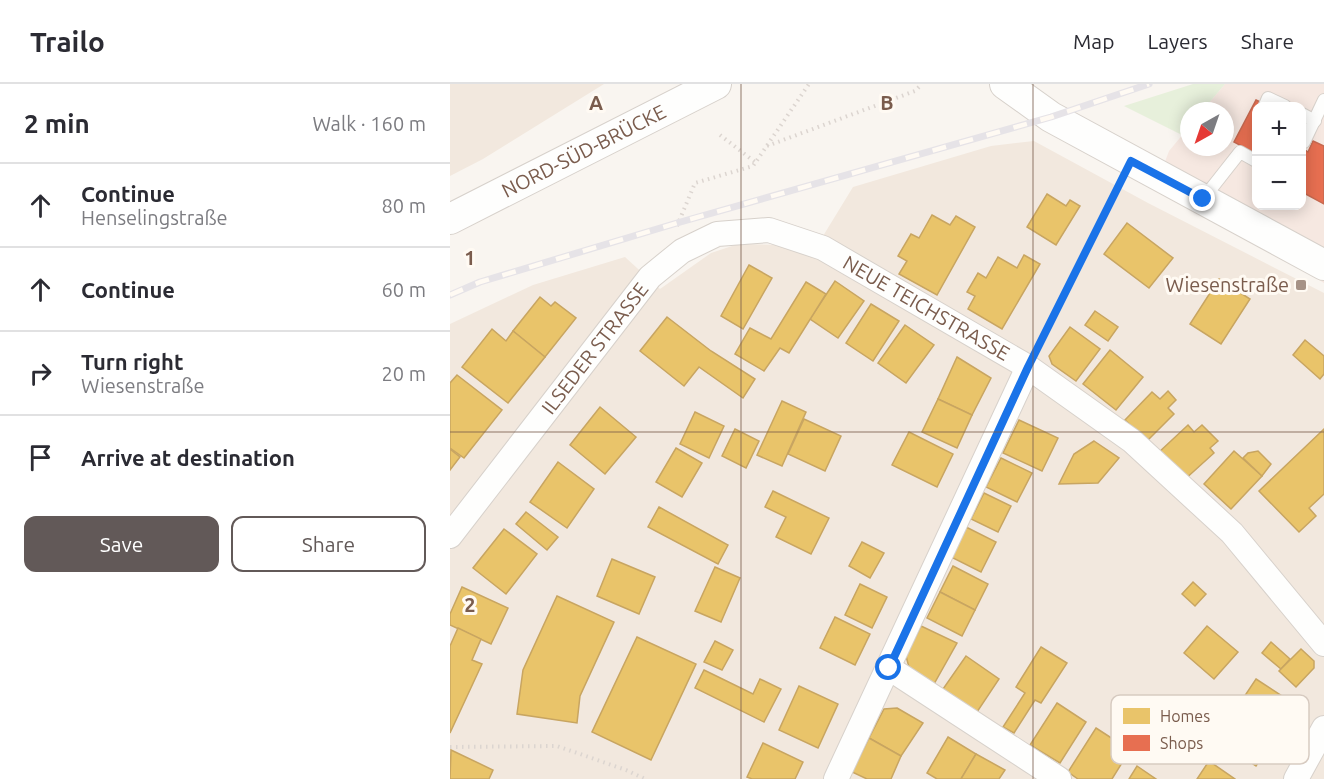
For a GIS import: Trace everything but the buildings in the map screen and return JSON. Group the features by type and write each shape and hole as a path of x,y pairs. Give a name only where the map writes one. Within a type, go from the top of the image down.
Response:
{"street":[{"name":"NORD-SÜD-BRÜCKE","path":"450,219 716,84"},
{"path":"1005,84 1052,117 1324,265"},
{"name":"NEUE TEICHSTRASSE","path":"650,277 682,251 717,234 769,230 823,248 1028,367 1132,441 1232,533 1324,644"},
{"name":"ILSEDER STRASSE","path":"450,536 650,277"},
{"path":"836,779 1028,367"},
{"path":"889,668 1059,779"},
{"path":"1309,755 1324,728"},
{"path":"1296,779 1304,764"}],"lane":[{"path":"1306,143 1324,100"},
{"path":"1306,116 1315,121"},
{"path":"1203,199 1241,149 1252,157"}],"path":[{"path":"677,230 677,223 695,183 753,166 809,84"},
{"path":"767,146 915,92 922,84"},
{"path":"720,135 755,162"},
{"path":"1028,367 1131,161"},
{"path":"450,747 557,746 645,779"}],"shaded area":[{"path":"450,84 604,84 483,159 450,176"},
{"path":"1225,84 1324,84 1324,283 1157,183 1169,151 1180,138 1180,156 1234,156 1234,102 1210,102"},
{"path":"1034,141 1148,203 1324,293 1324,779 450,779 450,324 533,285 625,257 660,289 711,253 738,244 781,245 812,254 853,187 991,146"}],"green space":[{"path":"1193,84 1225,84 1210,102 1180,102 1180,134 1124,106"}],"railway":[{"path":"450,295 480,282 677,223 1051,117 1149,84"}],"place":[{"name":"Wiesenstraße","path":"1301,285"}],"route":[{"path":"889,668 1028,367 1131,161 1203,199"}]}
